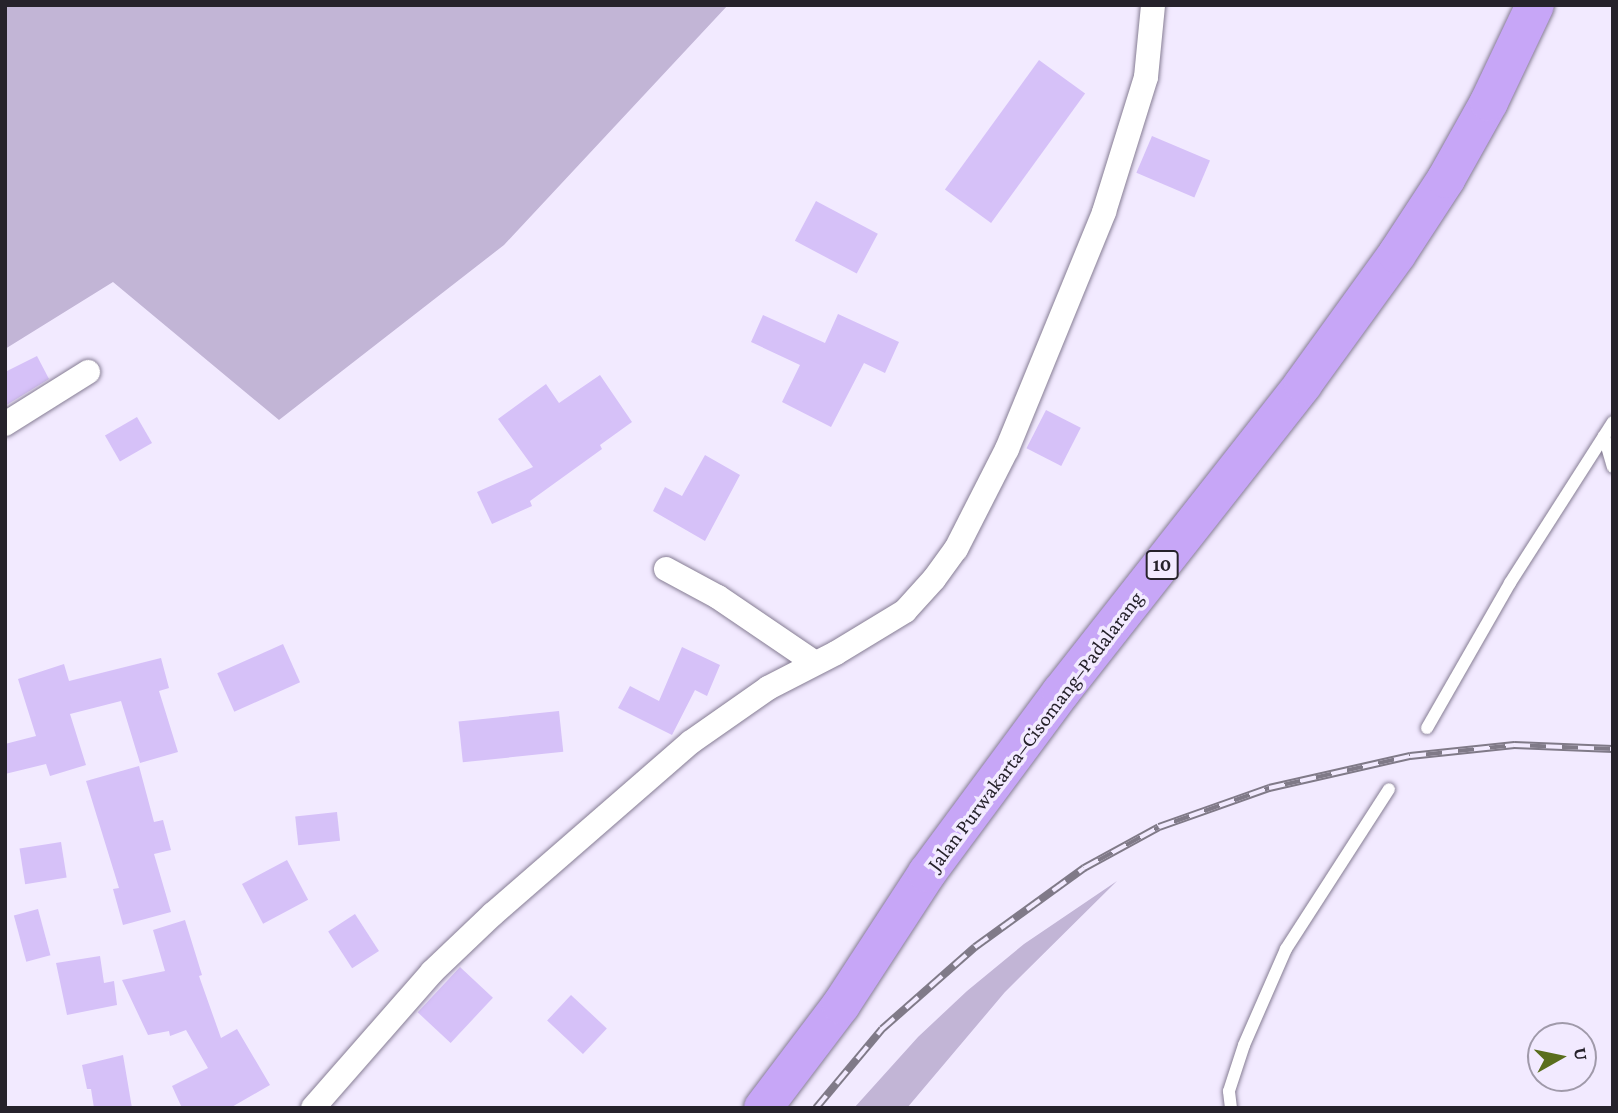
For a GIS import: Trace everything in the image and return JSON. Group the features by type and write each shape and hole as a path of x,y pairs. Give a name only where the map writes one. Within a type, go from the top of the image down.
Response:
{"highway":[{"name":"Jalan Purwakarta–Cisomang–Padalarang","path":"763,1108 841,1005 943,852 1061,692 1303,384 1397,254 1452,168 1489,102 1535,5"}],"street":[{"path":"313,1108 432,972 493,914 691,742 768,688 905,611 956,549 1007,449 1104,212 1146,76 1153,5"},
{"path":"5,424 88,372"},
{"path":"666,569 718,597 815,663"}],"lane":[{"path":"1427,728 1510,583 1613,422"},
{"path":"1604,436 1613,467"},
{"path":"1231,1108 1229,1091 1244,1045 1286,949 1389,789"}],"shaded area":[{"path":"5,5 728,5 504,245 279,420 113,282 5,349"},
{"path":"1117,881 1005,992 907,1108 854,1108 918,1037 967,991 1024,944"}],"building":[{"path":"1039,60 1085,94 991,223 945,189"},
{"path":"1152,136 1210,161 1194,197 1136,173"},
{"path":"816,201 878,234 857,274 795,241"},
{"path":"838,314 899,342 885,373 864,363 831,427 782,402 800,365 751,342 763,315 825,343"},
{"path":"37,356 49,379 5,406 5,372"},
{"path":"600,375 632,422 600,445 602,449 530,501 532,506 492,524 477,492 533,467 498,419 546,384 559,403"},
{"path":"1046,410 1081,428 1061,466 1026,448"},
{"path":"137,417 152,443 120,461 105,435"},
{"path":"705,455 740,475 705,541 653,511 665,487 682,496"},
{"path":"283,644 300,682 234,712 217,673"},
{"path":"682,647 720,665 707,696 695,690 672,735 618,708 630,686 659,701"},
{"path":"161,658 169,688 159,691 178,752 140,763 121,701 70,714 86,765 50,776 46,764 5,774 5,744 36,736 18,679 64,664 69,681"},
{"path":"559,711 563,752 463,762 459,722"},
{"path":"139,766 154,822 163,820 171,850 154,854 171,912 123,925 113,889 119,888 86,781"},
{"path":"337,812 340,841 298,845 295,816"},
{"path":"61,842 67,878 25,884 20,849"},
{"path":"287,860 308,900 263,924 242,884"},
{"path":"38,909 50,955 26,962 14,915"},
{"path":"355,914 379,951 352,968 328,931"},
{"path":"185,920 202,975 199,976 221,1038 237,1029 270,1085 230,1108 182,1108 172,1086 208,1068 186,1030 170,1036 169,1031 148,1035 122,980 165,971 153,930"},
{"path":"100,956 104,983 114,981 117,1005 67,1015 56,963"},
{"path":"460,967 493,998 451,1043 418,1012"},
{"path":"571,995 607,1028 583,1054 547,1021"},
{"path":"123,1055 132,1108 94,1108 91,1089 87,1089 82,1065"}],"railway":[{"path":"816,1108 882,1029 975,947 1084,868 1159,827 1269,788 1410,756 1514,745 1613,749"}]}
